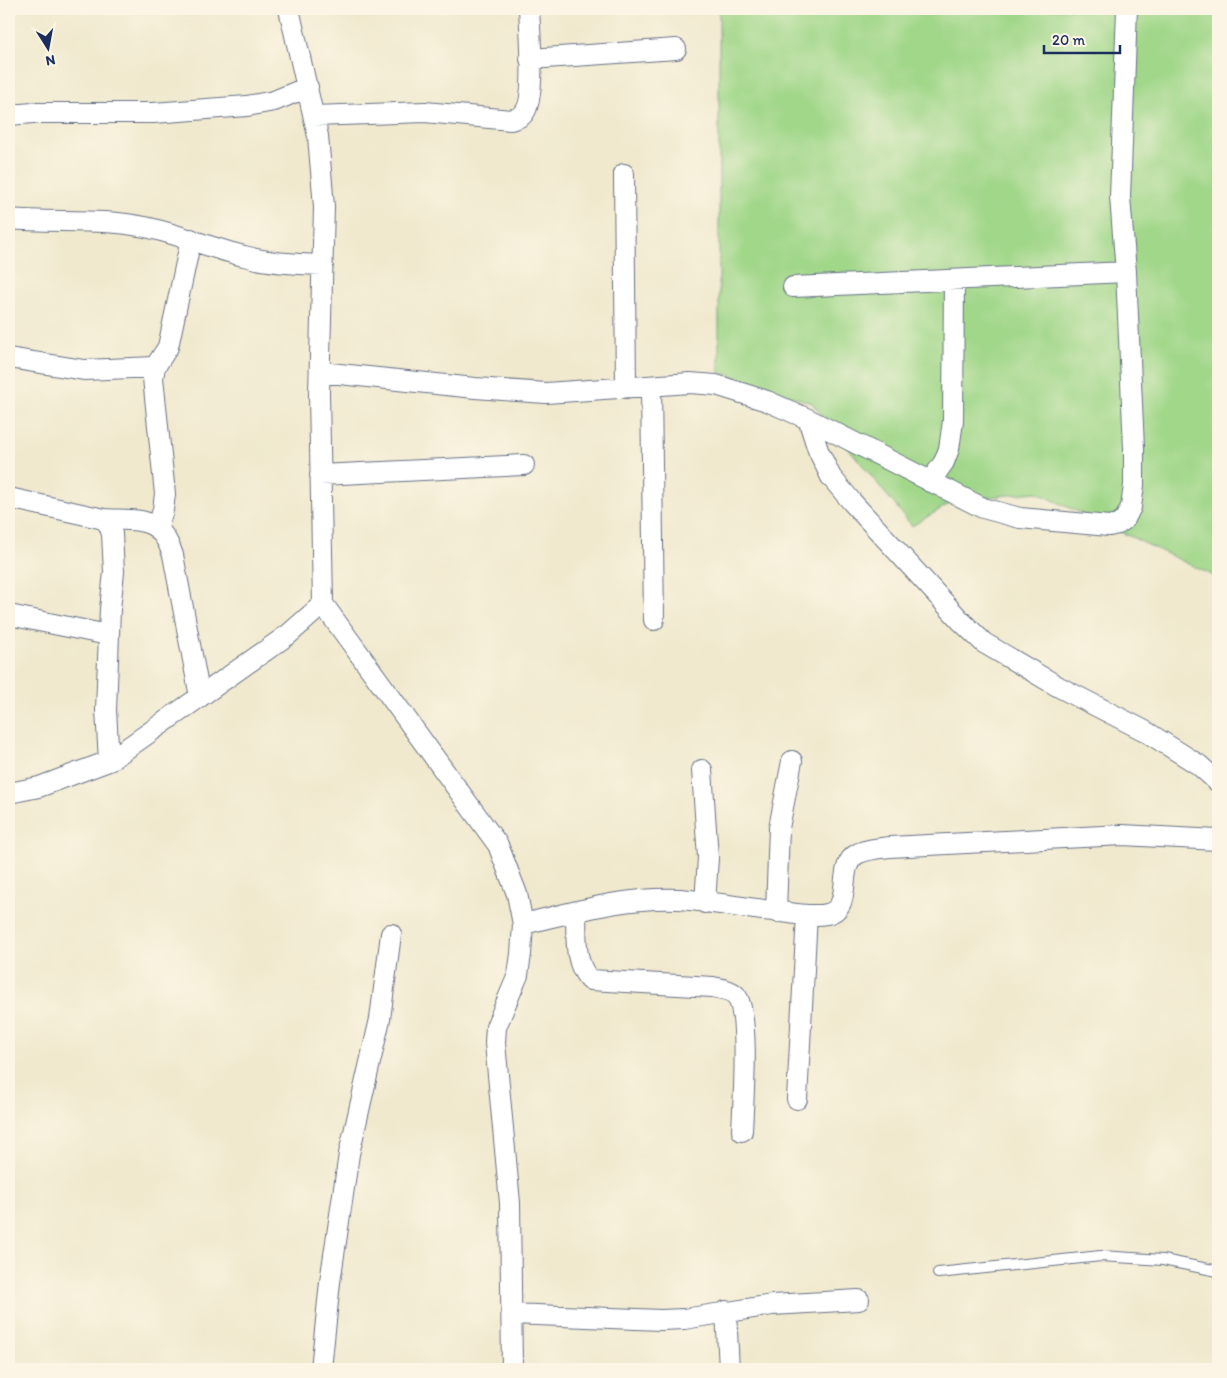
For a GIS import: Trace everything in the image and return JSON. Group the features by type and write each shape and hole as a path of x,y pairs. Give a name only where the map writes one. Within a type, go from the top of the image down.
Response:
{"street":[{"path":"289,9 314,116 324,207 320,372 323,604 498,845 517,894 523,924 518,975 496,1027 495,1043 510,1203 512,1369"},
{"path":"314,116 425,112 511,120 519,118 526,112 530,98 529,9"},
{"path":"320,372 475,388 546,392 690,383 716,385 767,401 808,419 983,508 1020,518 1109,526 1124,519 1131,507 1134,457 1126,272 1120,197 1127,9"},
{"path":"530,59 676,49"},
{"path":"9,115 32,113 153,113 248,106 274,101 308,87"},
{"path":"624,174 626,388"},
{"path":"9,220 111,222 143,227 191,239 244,256 280,263 323,265"},
{"path":"158,526 165,494 154,390 155,367 168,346 191,239"},
{"path":"793,287 1126,272"},
{"path":"930,482 944,462 949,449 953,421 954,280"},
{"path":"9,358 84,370 155,367"},
{"path":"651,386 654,620"},
{"path":"808,419 818,450 831,477 942,600 984,643 1059,687 1145,731 1199,764 1218,782"},
{"path":"320,475 524,465"},
{"path":"9,498 104,519 142,521 158,526 167,538 173,554 200,696"},
{"path":"104,519 110,525 112,534 114,572 108,635 106,710 108,761"},
{"path":"9,793 39,787 108,761 289,634 323,604"},
{"path":"9,615 108,635"},
{"path":"776,912 779,828 792,761"},
{"path":"702,770 708,858 705,903"},
{"path":"523,924 642,899 683,900 806,915 830,913 838,906 843,896 846,868 850,859 858,853 890,847 1122,836 1218,840"},
{"path":"576,912 579,963 584,974 590,980 713,987 729,991 737,996 741,1008 744,1044 742,1131"},
{"path":"797,1098 806,915"},
{"path":"322,1369 330,1282 349,1154 380,1019 391,934"},
{"path":"512,1314 661,1320 684,1319 726,1310 859,1300"},
{"path":"726,1310 729,1369"}],"lane":[{"path":"938,1273 1101,1256 1163,1260 1218,1271"}],"green space":[{"path":"719,9 1218,9 1218,576 1214,576 1036,492 954,501 912,526 812,403 719,372"}]}
